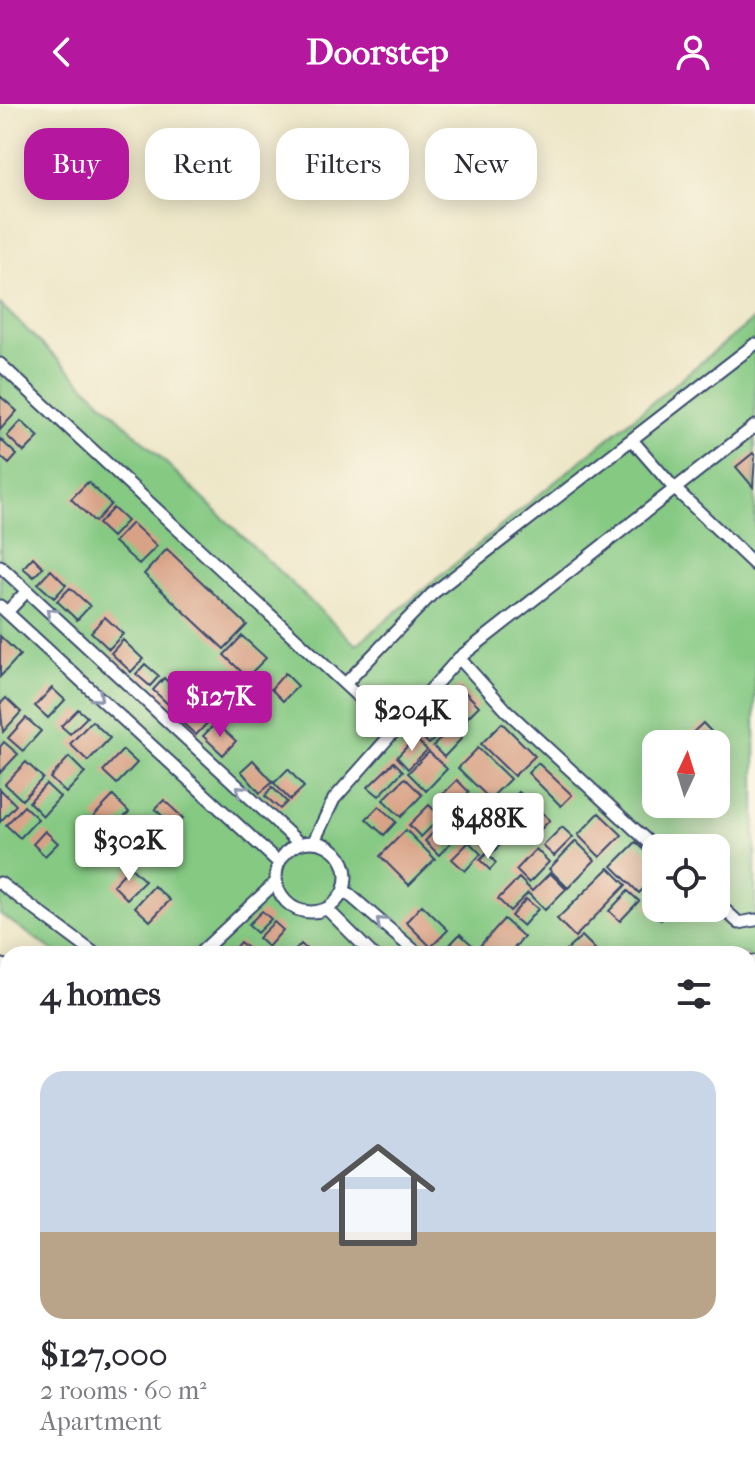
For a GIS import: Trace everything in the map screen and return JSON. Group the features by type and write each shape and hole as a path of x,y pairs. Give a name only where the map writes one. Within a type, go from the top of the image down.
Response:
{"lane":[{"path":"345,684 432,594 755,344"},
{"path":"0,364 393,729"},
{"path":"314,841 334,799 459,658 673,487 755,426"},
{"path":"632,440 673,487 755,565"},
{"path":"0,566 299,843"},
{"path":"27,591 4,609 278,862"},
{"path":"459,658 507,711 642,836"},
{"path":"314,841 324,844 341,858 346,879 344,890 327,909 316,912 295,908 279,893 275,883 278,862 299,843 314,841"},
{"path":"0,883 84,946"},
{"path":"208,946 275,883"},
{"path":"344,890 409,946"},
{"path":"327,909 364,946"},
{"path":"730,915 739,923 755,920"}],"green space":[{"path":"0,304 356,645 755,318 755,946 46,946 0,914"}],"building":[{"path":"0,396 17,411 0,430"},
{"path":"21,421 39,437 24,452 7,436"},
{"path":"0,439 17,455 9,464 0,456"},
{"path":"753,453 755,456 753,487 736,467"},
{"path":"88,482 111,504 95,522 71,499"},
{"path":"113,508 127,521 112,537 98,524"},
{"path":"132,523 157,546 139,564 114,542"},
{"path":"167,549 247,625 224,649 144,574"},
{"path":"33,557 43,567 34,577 23,568"},
{"path":"51,570 66,585 54,598 38,584"},
{"path":"70,588 90,606 77,620 57,601"},
{"path":"105,617 123,634 109,649 91,632"},
{"path":"0,636 20,655 0,677"},
{"path":"242,636 266,658 247,677 224,655"},
{"path":"123,640 143,659 131,672 111,653"},
{"path":"145,664 159,676 150,686 136,674"},
{"path":"285,673 298,686 283,701 271,689"},
{"path":"164,678 181,694 170,706 153,690"},
{"path":"459,686 479,706 458,727 438,708"},
{"path":"52,688 65,700 48,718 35,706"},
{"path":"186,697 210,720 196,735 172,713"},
{"path":"6,698 21,712 3,732 0,704"},
{"path":"78,709 87,717 70,734 61,726"},
{"path":"438,717 447,726 429,744 420,735"},
{"path":"26,718 41,731 23,751 8,738"},
{"path":"92,721 110,738 88,761 70,744"},
{"path":"216,723 236,741 223,755 203,736"},
{"path":"502,723 535,756 514,776 481,744"},
{"path":"703,723 710,730 695,730"},
{"path":"451,728 462,738 444,757 433,746"},
{"path":"415,738 427,750 408,769 397,757"},
{"path":"4,742 18,754 0,773 0,747"},
{"path":"478,748 510,779 490,799 458,768"},
{"path":"123,750 137,763 117,784 103,771"},
{"path":"429,752 447,769 426,791 408,773"},
{"path":"69,757 85,773 66,793 50,778"},
{"path":"253,760 273,782 260,793 241,771"},
{"path":"26,762 43,778 22,800 5,784"},
{"path":"394,762 403,771 379,796 368,787"},
{"path":"538,763 572,795 561,806 528,773"},
{"path":"288,769 304,787 290,800 274,783"},
{"path":"405,778 422,795 401,817 383,800"},
{"path":"457,780 469,792 449,812 437,800"},
{"path":"46,784 60,797 43,816 29,802"},
{"path":"272,787 287,802 280,809 265,796"},
{"path":"0,789 16,805 0,822"},
{"path":"519,792 531,803 512,823 500,812"},
{"path":"113,796 129,812 110,832 93,817"},
{"path":"164,800 183,818 174,827 155,809"},
{"path":"429,805 441,817 421,837 409,825"},
{"path":"24,806 38,819 20,838 6,825"},
{"path":"379,806 396,822 384,835 366,819"},
{"path":"535,806 550,820 528,842 513,828"},
{"path":"599,813 622,835 600,857 578,835"},
{"path":"496,816 513,832 492,853 475,837"},
{"path":"141,820 158,836 137,859 119,842"},
{"path":"445,820 459,834 439,855 425,841"},
{"path":"562,827 573,837 554,856 543,846"},
{"path":"406,830 435,859 409,885 380,856"},
{"path":"45,831 58,843 45,856 33,844"},
{"path":"576,841 595,860 568,888 549,869"},
{"path":"469,842 481,854 465,871 452,859"},
{"path":"636,842 642,848 642,890 639,893 612,866"},
{"path":"536,849 549,862 529,883 516,870"},
{"path":"487,853 496,863 490,870 480,860"},
{"path":"130,867 145,881 127,899 113,885"},
{"path":"609,868 626,885 575,937 557,919"},
{"path":"550,873 566,889 545,910 528,893 510,911 498,899 519,878 532,891"},
{"path":"154,886 170,900 150,921 135,907"},
{"path":"628,891 639,901 620,921 609,911"},
{"path":"526,899 538,909 523,926 511,916"},
{"path":"422,905 448,930 430,946 406,922"},
{"path":"262,911 271,919 257,933 248,925"},
{"path":"504,919 524,937 516,946 480,946"},
{"path":"274,922 283,930 269,946 258,938"},
{"path":"460,934 473,946 449,946"},
{"path":"582,936 592,946 571,946"}]}
